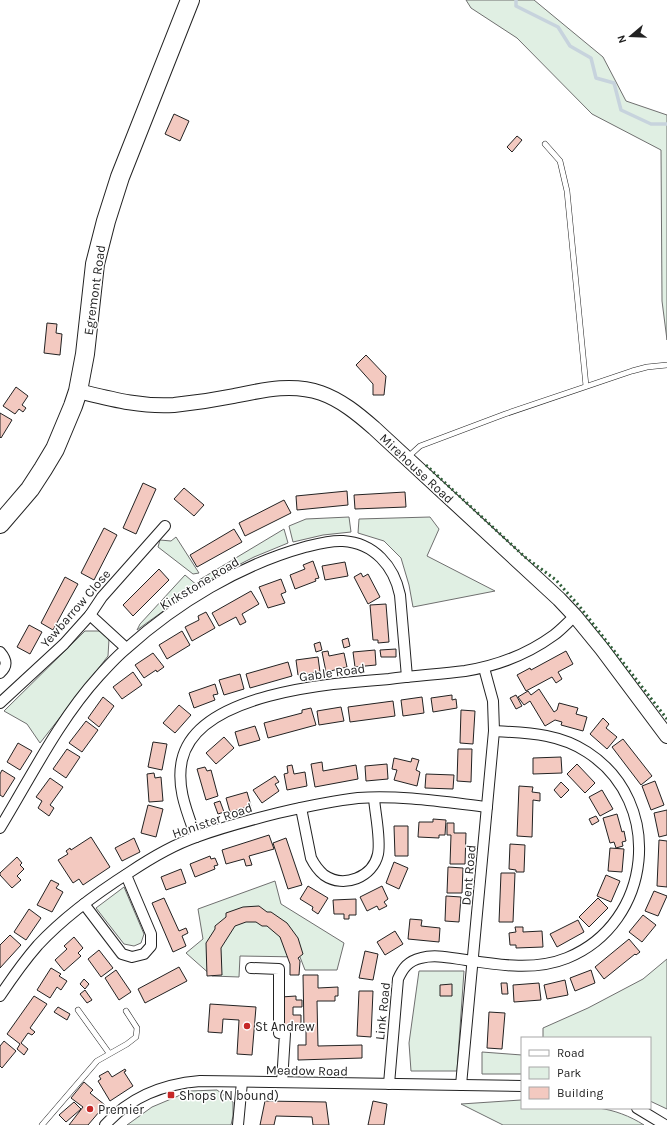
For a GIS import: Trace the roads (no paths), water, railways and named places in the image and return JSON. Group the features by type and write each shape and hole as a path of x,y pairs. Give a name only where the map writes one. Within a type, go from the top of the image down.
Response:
{"highway":[{"name":"Egremont Road","path":"0,524 15,507 43,469 65,428 78,391 85,354 95,264 106,221 120,177 190,0"}],"street":[{"name":"Mirehouse Road","path":"78,391 141,405 174,405 214,400 279,388 301,388 321,393 340,402 356,413 559,599 602,649 667,736"},
{"name":"Yewbarrow Close","path":"0,703 64,644 165,526"},
{"name":"Kirkstone Road","path":"0,828 73,709 98,677 126,648 186,603 242,571 290,551 334,541 343,541 362,545 385,561 395,576 400,594 408,677"},
{"path":"90,615 126,648"},
{"name":"Gable Road","path":"196,837 183,801 180,772 182,759 189,744 196,734 208,722 221,714 241,705 308,687 484,668 518,655 543,642 554,635 575,616"},
{"path":"0,652 6,658 4,669 0,673"},
{"name":"Dent Road","path":"461,1085 494,731 493,701 484,668"},
{"name":"Link Road","path":"389,1084 396,990 403,968 420,958 430,956 442,956 517,966 542,964 567,958 590,945 609,928 624,908 634,884 640,857 638,830 630,804 617,780 598,760 575,745 550,736 494,731"},
{"path":"301,808 311,858 314,865 325,876 339,881 347,881 361,877 372,867 375,861 378,846 374,798"},
{"name":"Honister Road","path":"0,996 38,946 60,924 84,904 104,888 150,859 174,846 196,837 238,823 301,808 340,801 374,798 422,799 487,807"},
{"path":"84,904 122,954 132,957 144,954 151,946 151,934 126,875"},
{"path":"252,968 279,968 279,1033 285,1034 282,1082"},
{"name":"Meadow Road","path":"105,1125 112,1117 136,1100 150,1093 167,1086 200,1081 521,1086"},
{"path":"238,1125 242,1082"},
{"path":"639,1109 665,1125"}],"lane":[{"path":"544,144 560,161 567,191 586,386"},
{"path":"406,458 413,450 420,446 505,414 639,369 667,365"},
{"path":"78,1010 109,1053"},
{"path":"42,1125 97,1061 127,1044 136,1037 137,1028 126,1011"}],"waterway":[{"path":"516,0 516,6 558,27 570,46 591,58 596,78 614,83 621,110 651,124 667,124"}],"place":[{"name":"St Andrew","path":"247,1026"},
{"name":"Shops (N bound)","path":"171,1095"},
{"name":"Premier","path":"90,1109"}]}
